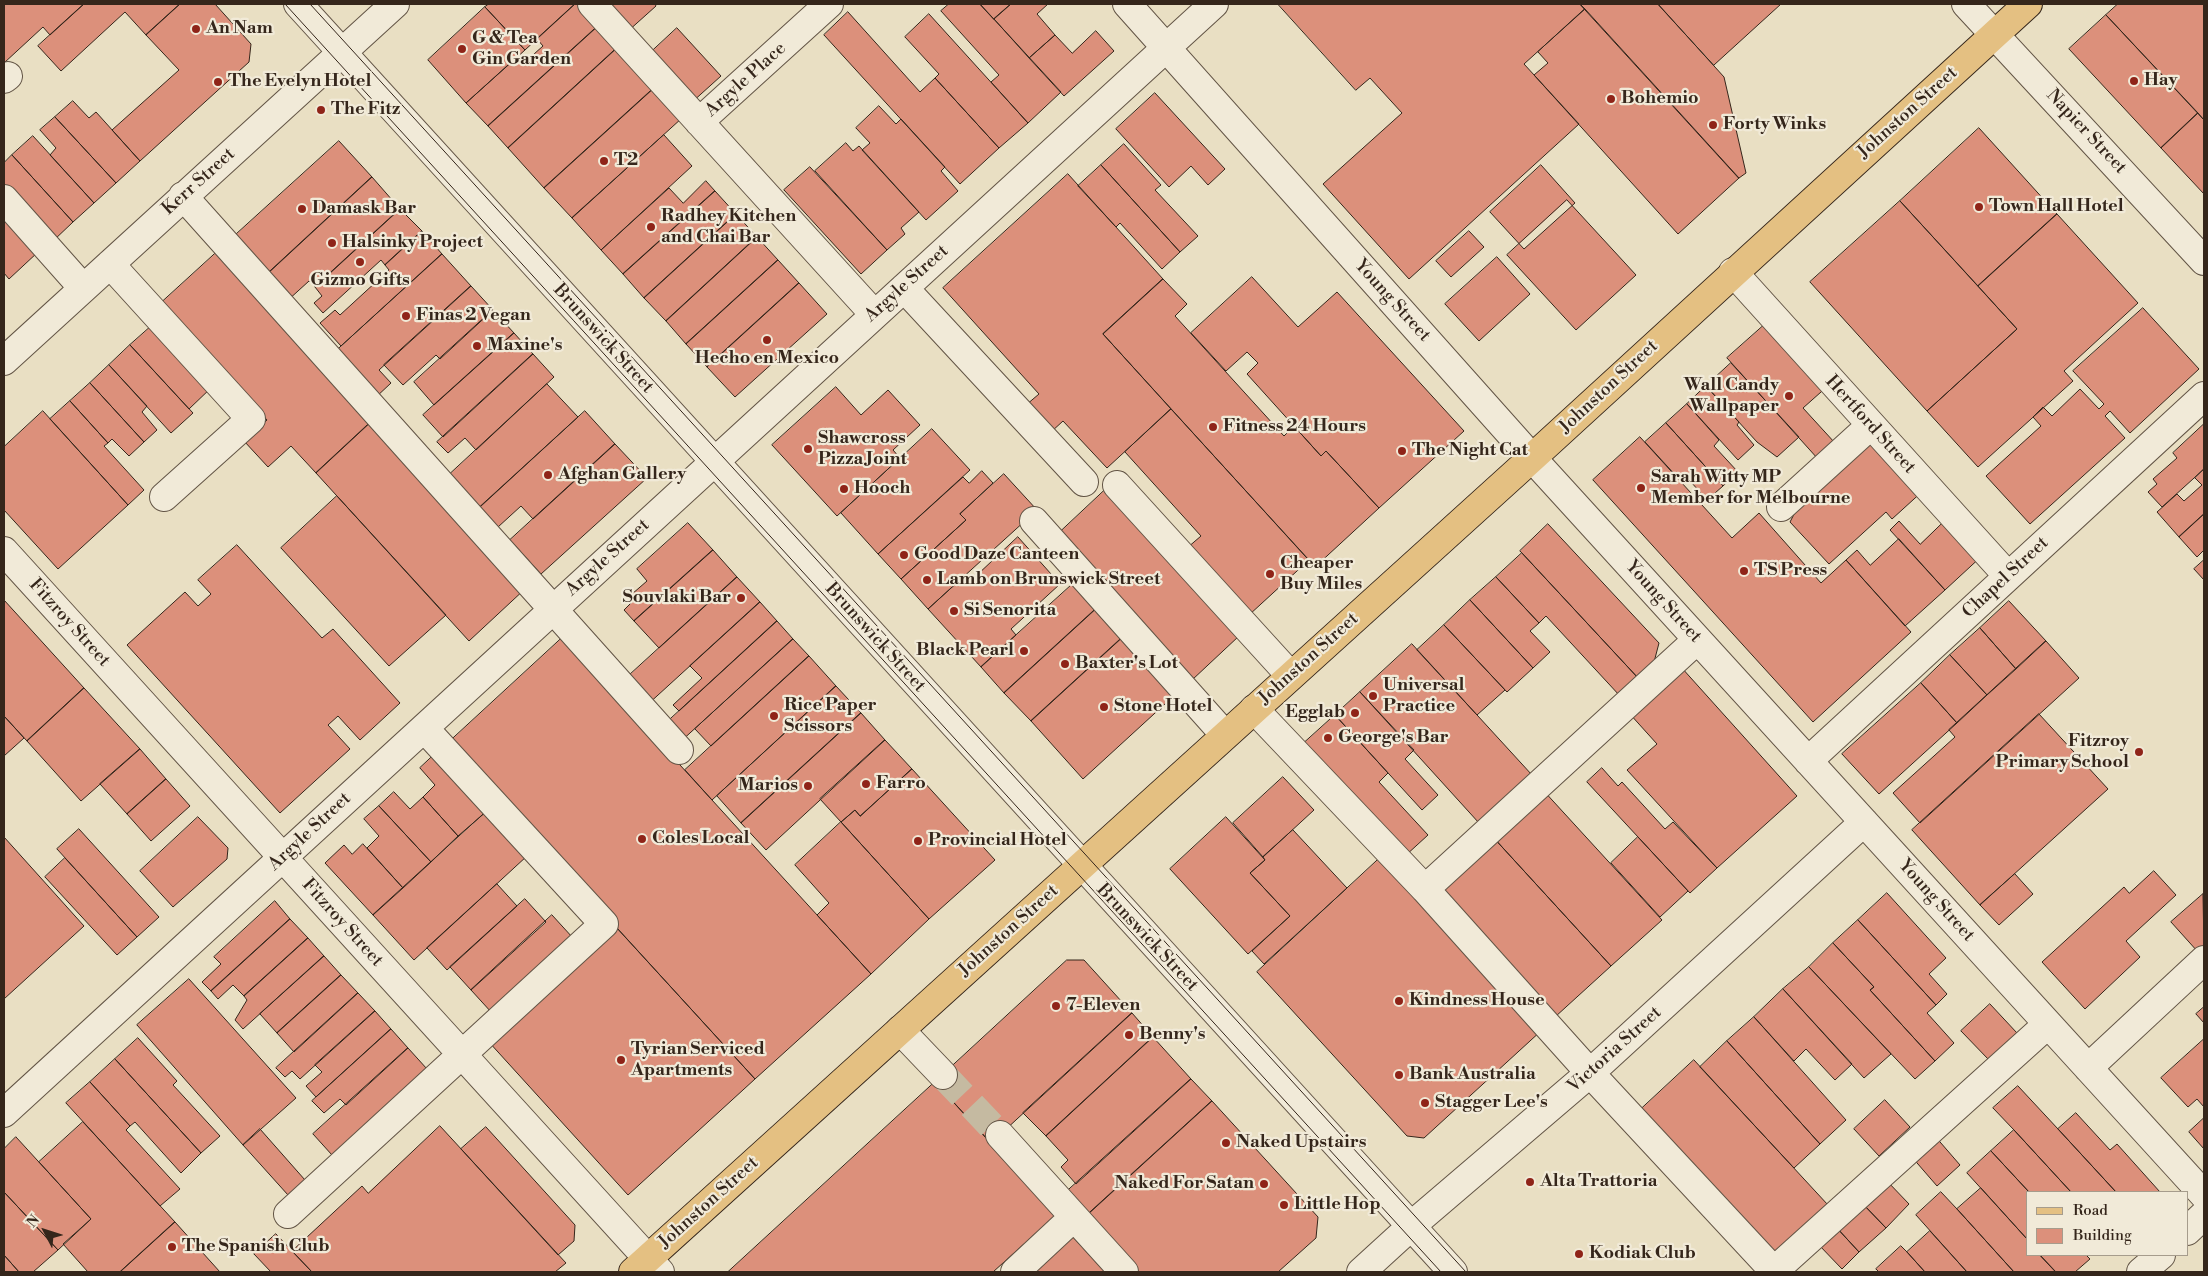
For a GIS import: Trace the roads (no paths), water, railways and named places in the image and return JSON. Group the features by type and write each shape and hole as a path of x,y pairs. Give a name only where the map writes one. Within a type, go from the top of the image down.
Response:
{"main road":[{"name":"Johnston Street","path":"647,1268 900,1030 1532,458 2028,4"}],"street":[{"name":"Brunswick Street","path":"298,4 1081,866 1453,1272"},
{"name":"Kerr Street","path":"4,361 395,4"},
{"path":"592,4 699,122"},
{"name":"Argyle Place","path":"829,4 699,122 874,314"},
{"name":"Young Street","path":"1128,4 1532,458 2204,1195"},
{"name":"Argyle Street","path":"4,1113 1214,4"},
{"name":"Napier Street","path":"1966,4 2204,261"},
{"path":"184,196 680,750"},
{"path":"4,199 83,288"},
{"path":"110,264 251,420 164,497"},
{"name":"Hertford Street","path":"1733,272 1870,426 2008,576"},
{"path":"904,288 1084,482"},
{"name":"Chapel Street","path":"1808,761 2204,396"},
{"path":"1781,507 1870,426"},
{"path":"1117,485 1290,676"},
{"path":"1034,521 1225,735"},
{"name":"Fitzroy Street","path":"4,552 462,1055 647,1268"},
{"path":"1425,889 1697,640"},
{"path":"1254,709 1425,889 1590,1073 1775,1272 2048,1024"},
{"path":"288,1214 604,924 424,728"},
{"name":"Victoria Street","path":"1361,1272 1411,1226 1590,1073 1864,822"},
{"path":"2088,1068 2204,960"},
{"path":"900,1030 943,1075"},
{"path":"1000,1135 1124,1272"},
{"path":"2188,1230 2204,1215"},
{"path":"1015,1272 1074,1217"},
{"path":"2141,1272 2160,1256"}],"tunnel":[{"path":"943,1075 1000,1135"}],"tram line":[{"path":"285,4 1441,1272"},
{"path":"310,4 1466,1272"}],"place":[{"name":"An Nam","path":"196,29"},
{"name":"G & Tea Gin Garden","path":"462,49"},
{"name":"Hay","path":"2134,81"},
{"name":"The Evelyn Hotel","path":"218,82"},
{"name":"Bohemio","path":"1611,99"},
{"name":"The Fitz","path":"321,110"},
{"name":"Forty Winks","path":"1713,125"},
{"name":"T2","path":"604,161"},
{"name":"Town Hall Hotel","path":"1979,207"},
{"name":"Damask Bar","path":"302,209"},
{"name":"Radhey Kitchen and Chai Bar","path":"651,227"},
{"name":"Halsinky Project","path":"332,243"},
{"name":"Gizmo Gifts","path":"360,262"},
{"name":"Finas 2 Vegan","path":"406,316"},
{"name":"Hecho en Mexico","path":"767,340"},
{"name":"Maxine's","path":"477,346"},
{"name":"Wall Candy Wallpaper","path":"1789,396"},
{"name":"Fitness 24 Hours","path":"1213,427"},
{"name":"Shawcross Pizza Joint","path":"808,449"},
{"name":"The Night Cat","path":"1402,451"},
{"name":"Afghan Gallery","path":"548,475"},
{"name":"Sarah Witty MP Member for Melbourne","path":"1641,488"},
{"name":"Hooch","path":"844,489"},
{"name":"Good Daze Canteen","path":"904,555"},
{"name":"TS Press","path":"1744,571"},
{"name":"Cheaper Buy Miles","path":"1270,574"},
{"name":"Lamb on Brunswick Street","path":"927,580"},
{"name":"Souvlaki Bar","path":"741,598"},
{"name":"Si Senorita","path":"954,611"},
{"name":"Black Pearl","path":"1024,651"},
{"name":"Baxter's Lot","path":"1065,664"},
{"name":"Universal Practice","path":"1373,696"},
{"name":"Stone Hotel","path":"1104,707"},
{"name":"Egglab","path":"1355,713"},
{"name":"Rice Paper Scissors","path":"774,716"},
{"name":"George's Bar","path":"1328,738"},
{"name":"Fitzroy Primary School","path":"2139,752"},
{"name":"Farro","path":"866,784"},
{"name":"Marios","path":"808,786"},
{"name":"Coles Local","path":"642,839"},
{"name":"Provincial Hotel","path":"918,841"},
{"name":"Kindness House","path":"1399,1001"},
{"name":"7-Eleven","path":"1056,1006"},
{"name":"Benny's","path":"1129,1035"},
{"name":"Tyrian Serviced Apartments","path":"621,1060"},
{"name":"Bank Australia","path":"1399,1075"},
{"name":"Stagger Lee's","path":"1425,1103"},
{"name":"Naked Upstairs","path":"1226,1143"},
{"name":"Alta Trattoria","path":"1530,1182"},
{"name":"Naked For Satan","path":"1264,1184"},
{"name":"Little Hop","path":"1284,1205"},
{"name":"The Spanish Club","path":"172,1247"},
{"name":"Kodiak Club","path":"1579,1254"}]}
